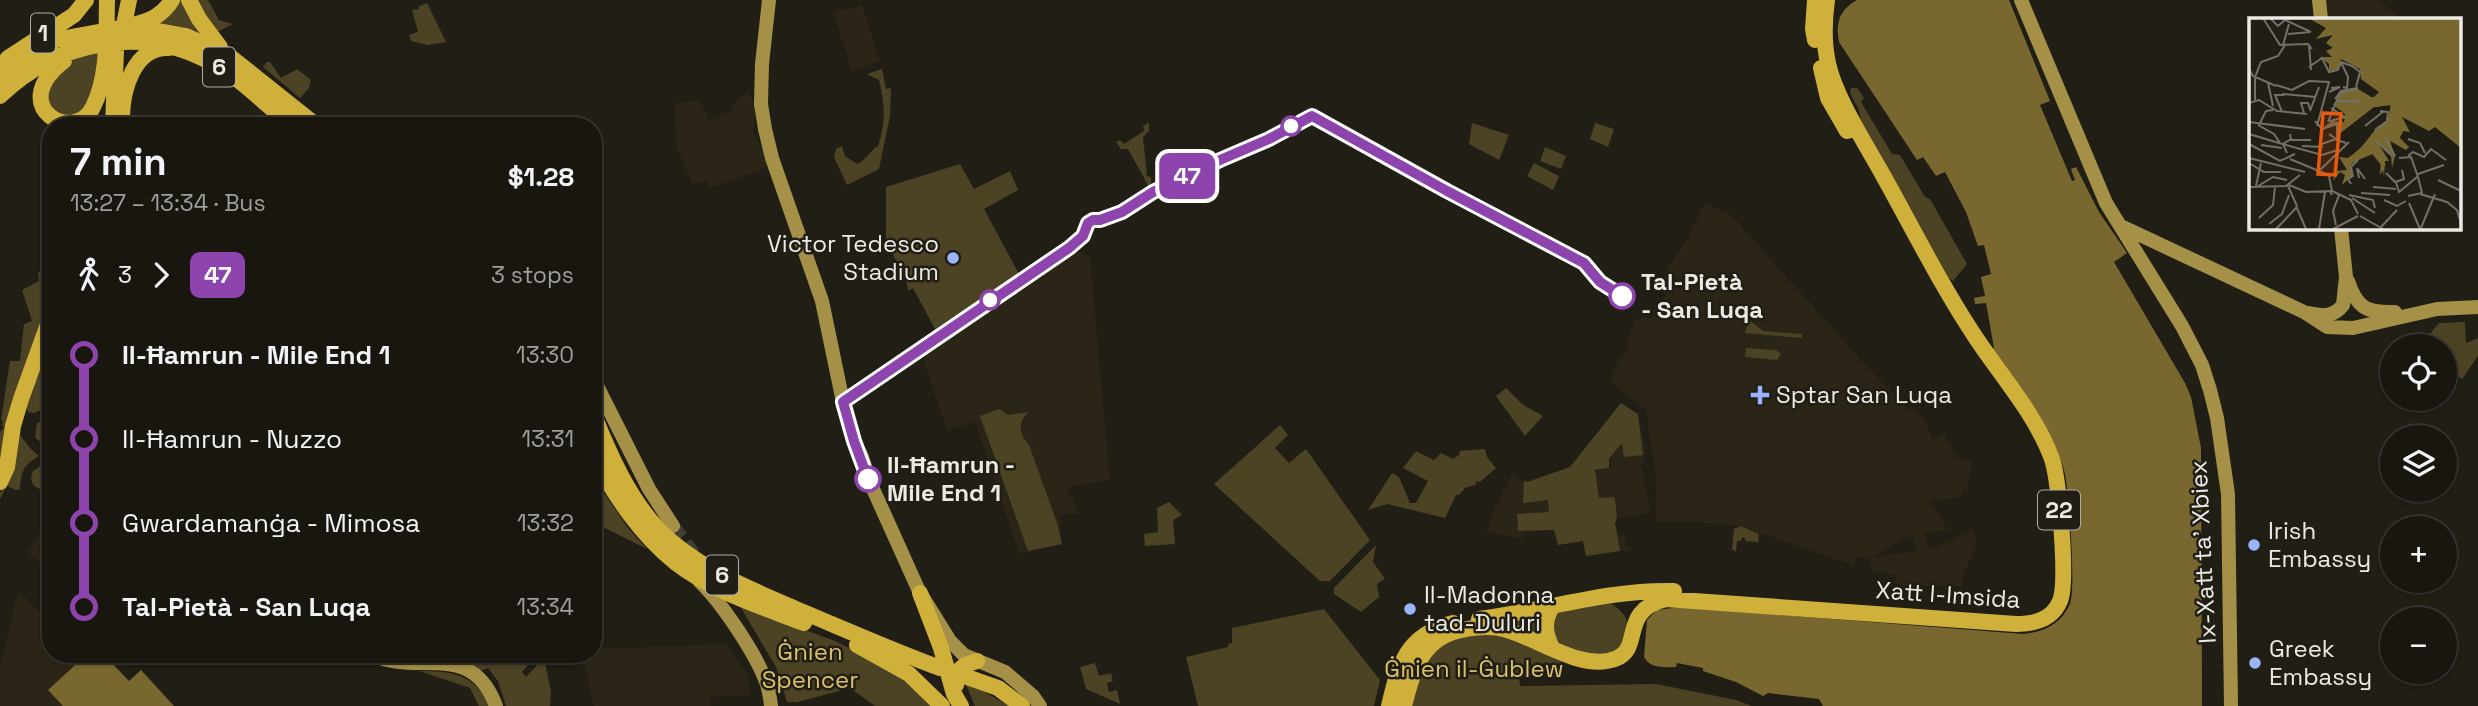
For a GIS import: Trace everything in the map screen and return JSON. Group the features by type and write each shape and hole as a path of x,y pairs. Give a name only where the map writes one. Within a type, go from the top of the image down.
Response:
{"highway":[{"name":"1","path":"0,68 8,58 74,15 86,0"},
{"path":"107,0 117,22"},
{"path":"115,0 117,22"},
{"path":"84,117 93,108 117,22 129,0"},
{"path":"117,22 153,19 167,10 172,0"},
{"path":"189,0 208,31 228,55"},
{"path":"1809,0 1803,30 1816,53"},
{"name":"Xatt l-Imsida","path":"1389,706 1396,676 1406,652 1427,633 1445,625 1604,597 1656,591 1710,593 1836,600 2019,619 2034,616 2044,610 2053,598 2057,580 2052,491 2045,461 2016,407 1948,311 1828,97 1816,53 1813,29 1815,0"},
{"name":"Xatt l-Imsida","path":"1404,706 1414,671 1426,650 1450,631 1481,626 1507,630 1595,663 1623,654 1631,644 1632,632 1639,615 1652,603 1666,600 2016,624 2040,621 2052,613 2060,601 2063,582 2058,489 2053,461 2040,430 1974,336 1858,131 1828,66 1824,24 1827,0"},
{"path":"1824,24 1839,0"},
{"name":"6","path":"0,79 55,40 117,22 186,36 228,55 306,117"},
{"name":"6","path":"0,96 13,83 51,60 111,48 130,40 151,41 186,50 215,64 281,117"},
{"path":"51,117 43,109 40,100 45,77 69,57 111,48"},
{"path":"111,48 115,78 113,117"},
{"path":"122,117 131,75 141,56 159,48 186,50"},
{"path":"0,481 7,467 13,426 21,399 42,341"},
{"name":"6","path":"602,434 617,469 642,507 657,528 680,549 712,570 820,619 940,668"},
{"name":"6","path":"602,471 622,506 653,541 685,569 729,593 837,635 893,664 924,687 942,706"},
{"path":"920,593 941,648 954,694 963,706"},
{"path":"1604,597 1620,603 1626,609 1631,618 1632,632"},
{"path":"1552,607 1546,618 1545,628 1552,648"},
{"path":"931,612 962,675 971,706"},
{"path":"963,706 956,689 965,665 977,662"},
{"path":"962,675 998,688 1022,706"}],"main road":[{"path":"769,0 764,29 761,104 772,158 822,301 832,358 854,441 920,593 950,641 977,662 1005,672 1033,696 1040,706"},
{"name":"Ix-Xatt ta' Xbiex","path":"2021,0 2106,203 2122,226 2139,242 2202,365 2217,418 2228,494 2231,706"},
{"path":"2319,0 2321,18"},
{"path":"2139,242 2319,316 2337,312 2345,299 2346,276 2341,229"},
{"path":"2346,276 2358,304 2368,310 2383,312 2478,307"},
{"path":"2304,312 2327,327 2353,327 2437,309"},
{"path":"602,396 649,489 673,526"},
{"path":"685,569 711,592 757,661 766,681 771,706"},
{"path":"727,602 763,658 780,706"},
{"path":"440,663 462,668 482,682 491,693 496,706"}],"shaded area":[{"path":"1857,0 2009,0 2050,101 2040,105 2072,181 2075,180 2071,169 2076,167 2099,212 2127,253 2114,262 2191,397 2201,448 2202,706 1823,706 1819,699 1768,693 1763,696 1736,682 1703,671 1703,668 1677,663 1676,667 1658,666 1650,664 1644,657 1647,620 1657,610 1680,607 2023,634 2051,626 2062,617 2070,604 2070,524 2064,470 2052,439 2039,416 1992,349 1994,348 1986,303 1975,304 1974,298 1985,296 1981,277 1991,274 1984,245 1978,246 1966,212 1945,172 1936,176 1923,157 1917,160 1839,42 1840,17 1846,8"},
{"path":"2324,0 2377,0 2402,18 2326,18"},
{"path":"862,5 880,61 852,71 833,13"},
{"path":"749,92 756,109 753,131 771,166 710,188 706,181 692,184 676,145 675,103 700,100 709,121 731,111 736,100"},
{"name":"Sptar San Luqa","path":"1705,203 1731,215 1864,363 1908,409 1924,420 1933,440 1944,434 1958,458 1972,461 1967,489 1963,489 1961,498 1929,500 1948,530 1925,533 1930,550 1973,530 1977,544 1963,576 1962,586 1900,586 1896,583 1895,574 1872,571 1870,557 1856,557 1854,566 1741,526 1656,521 1655,470 1646,411 1609,380 1630,342 1626,339 1637,318 1651,318 1663,301 1666,292 1662,285 1669,267 1687,240","holes":["1912,534 1916,551 1874,557"]},
{"path":"1077,251 1090,256 1110,480 1067,487 1080,513 1060,515 1062,544 1019,554 975,422 947,430 924,362 926,355"},
{"path":"1641,427 1646,453 1641,465 1651,513 1617,518 1615,523 1618,535 1625,535 1626,547 1631,547 1632,552 1586,556 1583,541 1558,545 1554,530 1524,532 1523,539 1486,532 1495,507 1512,475 1518,476 1518,481 1526,482 1611,469 1611,458 1634,428"},
{"path":"42,528 42,563 27,552"},
{"path":"18,591 42,615 42,663 78,663 49,690 63,706 0,706 0,667"},
{"path":"725,644 747,673 751,695 711,697 711,706 594,706 584,663 602,663 602,649"},
{"path":"77,663 112,663 129,681 141,670 174,706 63,706 48,690"}],"green space":[{"path":"178,0 185,0 209,41 152,25"},
{"path":"197,0 208,0 219,20 233,24 215,33"},
{"path":"427,3 446,42 428,45 411,41 409,35 418,32 412,10"},
{"path":"100,50 97,79 84,109 69,116 48,109 47,81 71,61"},
{"path":"270,62 281,78 297,69 311,80 309,88 300,98 263,67"},
{"path":"882,69 886,89 891,88 890,116 879,169 847,185 834,157 836,149 842,146 845,156 857,164 878,146 884,113 882,97 879,80 867,74"},
{"path":"1851,88 1857,88 1864,98 1861,102 1892,154 1900,155 1925,197 1930,199 1967,264 1953,281 1936,269 1863,134 1859,110 1850,93"},
{"path":"1149,123 1149,131 1143,137 1147,176 1151,177 1151,187 1128,149 1121,149 1116,142 1120,140 1124,144 1144,131 1143,126"},
{"path":"1472,123 1509,135 1499,160 1469,144"},
{"path":"1595,123 1614,129 1608,147 1590,139"},
{"path":"1545,147 1566,156 1561,169 1540,161"},
{"path":"1534,163 1559,176 1553,190 1527,176"},
{"name":"Victor Tedesco Stadium","path":"960,164 974,189 1010,171 1018,190 984,209 1019,274 935,329 913,288 908,291 906,279 886,242 886,187"},
{"path":"38,272 42,272 42,318 0,465 0,432 4,427 1,420 10,361 20,361 24,324 32,321 22,290 39,281"},
{"path":"1749,320 1763,331 1802,334 1802,338 1745,333"},
{"path":"2465,322 2466,343 2478,338 2478,356 2462,379 2457,375 2457,334 2430,334 2439,323"},
{"path":"1746,348 1776,350 1781,354 1777,360 1745,357"},
{"path":"42,356 42,409 34,413 28,412 26,405"},
{"path":"1506,388 1522,404 1543,416 1525,436 1496,396"},
{"path":"1621,403 1638,414 1643,455 1624,457 1622,443 1609,459 1609,468 1595,470 1599,498 1615,499 1615,523 1620,551 1586,556 1583,541 1558,545 1554,530 1518,531 1517,514 1549,512 1548,500 1523,503 1524,480 1527,482 1570,467"},
{"path":"999,409 1008,415 1029,412 1021,424 1021,432 1029,445 1062,544 1028,551 980,416"},
{"path":"42,421 42,444 35,437 37,423"},
{"path":"1280,425 1288,435 1275,448 1289,463 1306,449 1370,540 1330,581 1320,581 1214,484"},
{"path":"17,431 39,456 24,470 20,489 7,486 0,499 0,493 6,483"},
{"path":"1485,449 1487,457 1496,468 1480,482 1477,481 1475,485 1456,495 1445,518 1387,504 1368,510 1392,473 1399,477 1410,503 1416,503 1428,481 1403,468 1416,451 1434,460 1441,453 1453,459 1460,451"},
{"path":"42,465 42,490 33,485 33,471"},
{"path":"602,490 628,528 647,549 602,526"},
{"path":"1169,502 1182,515 1173,520 1175,544 1145,546 1144,534 1158,532 1157,508"},
{"path":"1741,526 1759,534 1758,542 1745,541 1742,537 1741,541 1737,541 1736,552 1732,549 1734,529"},
{"path":"1376,545 1373,562 1385,579 1377,584 1379,597 1361,612 1334,594 1334,588"},
{"path":"1609,602 1625,617 1627,628 1620,650 1595,657 1510,625 1510,618"},
{"name":"Ġnien Spencer","path":"740,606 835,641 899,673 938,706 875,706 850,688 798,702 787,702 777,669"},
{"path":"1324,609 1380,680 1374,706 1198,706 1186,657 1228,647 1228,644 1232,643 1232,628"},
{"name":"Ġnien il-Ġublew","path":"1454,632 1499,636 1565,664 1518,665 1520,686 1656,684 1736,700 1752,706 1409,706 1431,652"},
{"path":"463,663 530,663 522,672 526,677 539,663 545,663 551,691 550,706 506,706 498,681 488,668 480,671"},
{"path":"1095,663 1099,676 1111,673 1113,681 1107,683 1109,692 1117,690 1120,704 1086,689 1080,667"},
{"path":"419,671 443,672 461,677 477,687 491,706 479,706 470,688"},
{"path":"964,680 1009,706 975,706"}],"tunnel":[{"path":"673,526 695,556"}],"bus line":[{"name":"47","path":"868,479 843,402 1069,248 1083,236 1088,223 1122,212 1153,192 1269,139 1312,116 1584,263 1600,282 1622,296"}],"place":[{"name":"Victor Tedesco Stadium","path":"953,258"},
{"name":"Tal-Pietà - San Luqa","path":"1622,296"},
{"name":"Sptar San Luqa","path":"1760,395"},
{"name":"Il-Ħamrun - Mile End 1","path":"868,479"},
{"name":"Irish Embassy","path":"2254,545"},
{"name":"Il-Madonna tad-Duluri","path":"1410,609"},
{"name":"Greek Embassy","path":"2255,663"}]}
